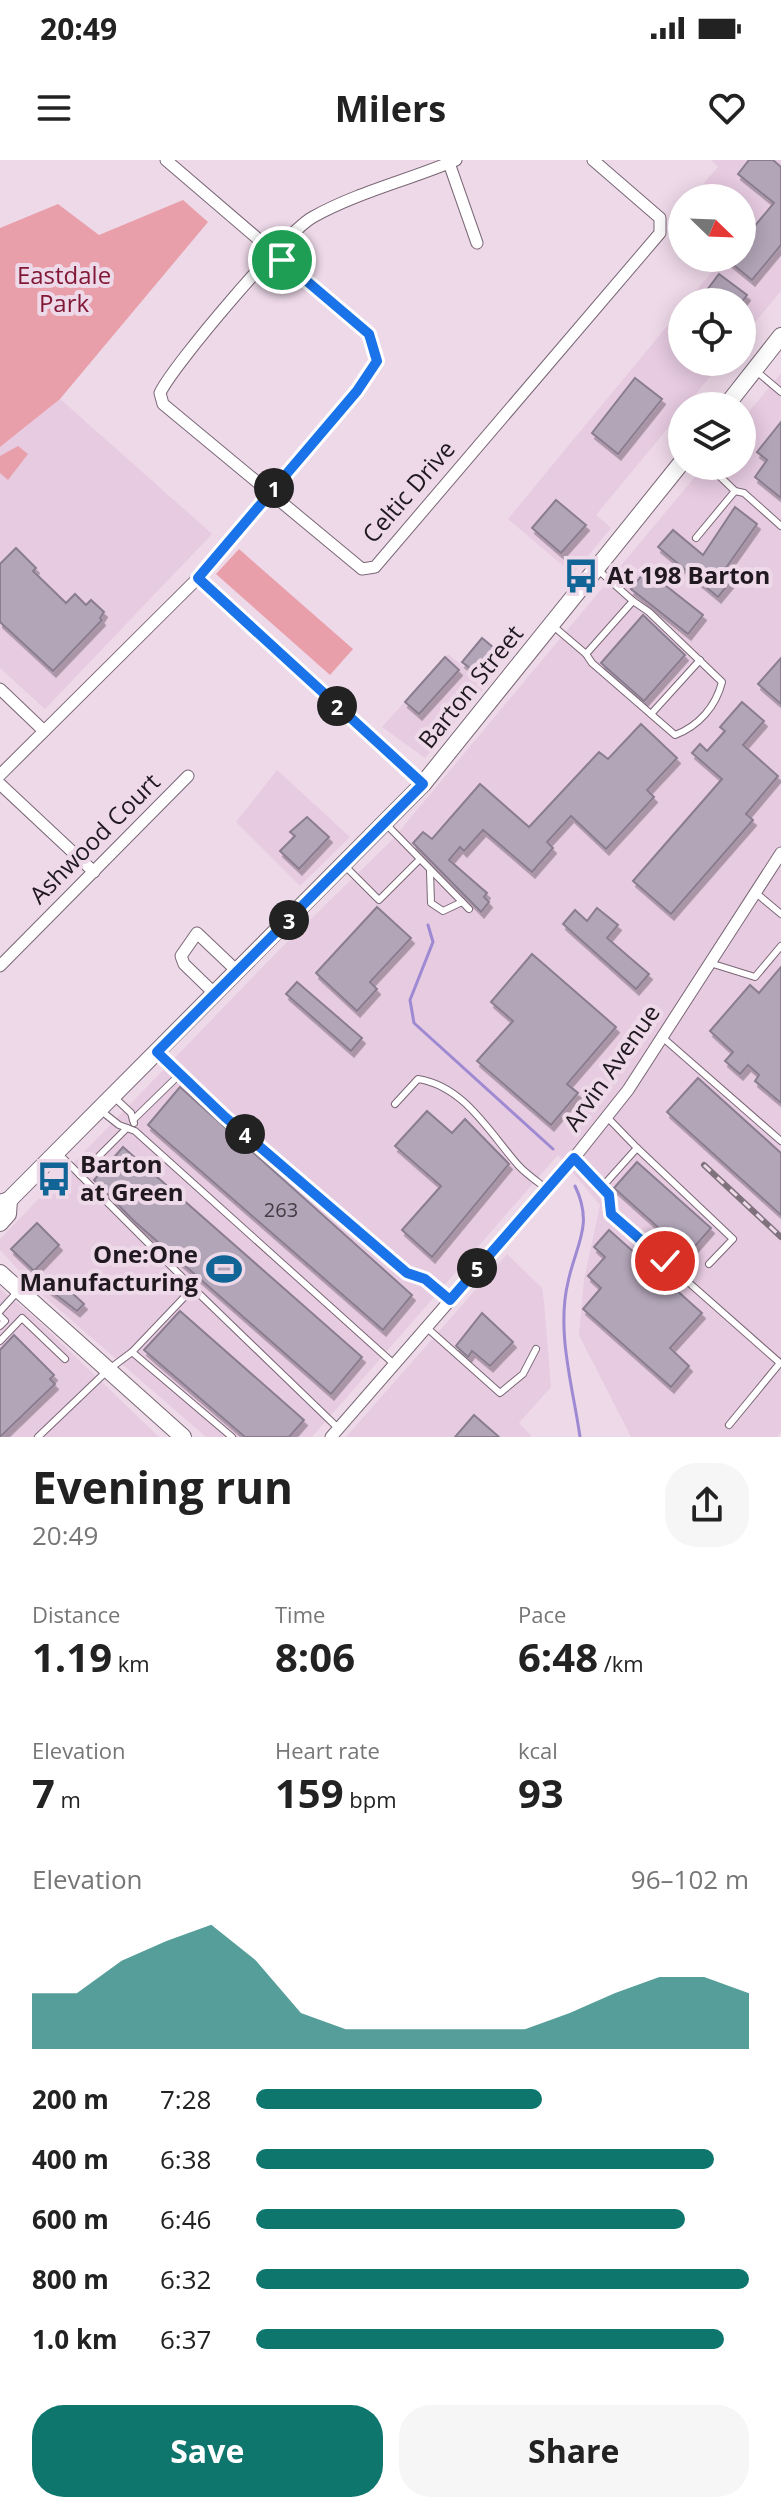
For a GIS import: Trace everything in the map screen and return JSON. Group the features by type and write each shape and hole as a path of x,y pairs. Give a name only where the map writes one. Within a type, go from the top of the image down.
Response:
{"main road":[{"path":"756,369 781,336"},
{"path":"737,392 750,376"},
{"name":"Barton Street","path":"0,1223 8,1214 5,1202 423,784 668,480"},
{"path":"0,1273 183,1437"}],"street":[{"path":"0,775 198,578 372,372 377,356 369,334 166,160"},
{"name":"Celtic Drive","path":"453,162 313,217 273,253 160,393 163,404 358,567 375,567 660,233 660,218 593,160"},
{"path":"453,162 477,243"},
{"path":"198,578 423,784"},
{"path":"0,689 44,731"},
{"name":"Ashwood Court","path":"0,966 188,776"},
{"path":"0,784 94,872"},
{"name":"Arvin Avenue","path":"334,1432 607,1117 781,853"},
{"path":"215,994 184,964 181,956 197,933 237,971"}],"lane":[{"path":"756,371 781,392"},
{"path":"724,480 735,491 744,493 781,526"},
{"path":"696,538 735,491"},
{"path":"552,625 675,735 687,730 704,715 719,693 722,682 597,569"},
{"path":"586,654 633,601"},
{"path":"651,714 700,660"},
{"path":"386,824 469,909"},
{"path":"344,866 379,900 419,860"},
{"path":"430,871 431,903 443,911 462,902"},
{"path":"756,892 781,914"},
{"path":"710,963 755,977 781,946"},
{"path":"662,1037 781,1141"},
{"path":"157,1052 225,1117 394,1262 407,1273 425,1279 450,1300"},
{"path":"133,1120 180,1074"},
{"path":"395,1104 418,1079 440,1082 481,1120 518,1165 547,1189"},
{"path":"113,1096 131,1113 135,1131"},
{"path":"100,1110 135,1131 394,1364"},
{"path":"607,1117 733,1239 709,1264"},
{"path":"80,1175 127,1128"},
{"path":"602,1187 637,1148"},
{"path":"57,1152 334,1432"},
{"path":"574,1158 609,1195 611,1214 780,1363 729,1425"},
{"path":"38,1437 108,1370 132,1352 193,1288"},
{"path":"0,1326 5,1321 0,1313 19,1290"},
{"path":"0,1341 22,1318 65,1359"},
{"path":"45,1340 59,1326"},
{"path":"426,1327 500,1393 523,1374 536,1349"},
{"path":"132,1352 232,1437"}],"shaded area":[{"path":"711,160 781,160 781,291 756,321 756,288 699,288 712,272 756,272 756,184 703,184 718,167"},
{"path":"668,325 668,376 711,376 697,392 668,392 668,428 596,515 611,528 573,574 508,519"},
{"path":"781,373 781,1432 777,1437 631,1437 579,1335 584,1280 600,1205 558,1155 312,1437 206,1437 39,1292 0,1250 0,1239 277,952 392,840 692,480 756,480 756,403"},
{"path":"60,399 212,534 45,709 0,668 0,447"},
{"path":"448,654 486,685 425,758 382,727"},
{"path":"277,770 350,837 300,886 236,822"},
{"path":"507,1254 542,1288 544,1302 551,1387 519,1423 532,1437 346,1437"},
{"path":"0,1289 33,1316 159,1437 0,1437"}],"green space":[{"name":"Eastdale Park","path":"183,200 208,222 60,399 0,447 0,228 58,204 99,235"},
{"path":"18,446 28,454 8,480 0,473 0,456"},
{"path":"239,549 353,649 330,675 216,574"}],"building":[{"path":"749,160 773,160 781,167 781,245 752,280 742,272 756,272 756,224 774,203 756,188 756,184 750,184 738,174"},
{"path":"719,274 738,288 708,288"},
{"path":"635,378 662,399 618,454 592,433"},
{"path":"781,422 781,498 756,478 767,460 757,452"},
{"path":"556,500 586,525 561,553 532,528"},
{"path":"735,507 757,524 723,572 732,580 718,597 658,547 673,530 703,555"},
{"path":"16,548 36,568 33,571 66,603 75,594 86,605 91,600 104,612 100,618 102,620 53,671 0,622 0,564"},
{"path":"646,570 703,615 688,634 631,589"},
{"path":"643,615 685,655 644,701 601,663"},
{"path":"482,638 494,648 475,672 462,662"},
{"path":"445,657 459,670 419,714 405,702"},
{"path":"781,658 781,704 758,684"},
{"path":"742,702 764,721 743,745 778,776 746,814 753,820 671,914 633,881 722,779 692,753 700,744 707,751 725,731 720,727"},
{"path":"641,724 677,758 647,790 654,797 606,849 571,816 547,842 553,848 532,872 483,830 464,851 460,847 449,860 487,893 484,897 489,902 481,912 413,843 423,832 432,839 480,784 529,827 599,752 608,759"},
{"path":"307,817 329,837 299,869 280,851 295,836 290,832"},
{"path":"377,907 411,938 370,982 377,989 357,1011 316,973"},
{"path":"597,908 618,925 607,938 649,974 636,989 563,924 575,910 587,921"},
{"path":"532,954 616,1027 567,1084 578,1093 551,1125 477,1061 513,1021 491,1002"},
{"path":"781,967 781,1103 755,1081 759,1075 748,1065 740,1074 725,1061 733,1052 710,1031 750,985 759,993"},
{"path":"297,982 362,1038 351,1051 286,994"},
{"path":"698,1078 781,1153 781,1215 667,1112"},
{"path":"180,1087 412,1295 383,1330 148,1125"},
{"path":"427,1111 452,1133 465,1119 509,1164 432,1257 402,1230 441,1186 395,1146"},
{"path":"123,1147 362,1357 331,1394 134,1221 94,1180"},
{"path":"637,1162 711,1228 688,1254 614,1188"},
{"path":"37,1223 59,1245 34,1271 11,1249"},
{"path":"609,1230 702,1313 670,1348 689,1366 671,1387 583,1309 601,1288 588,1276 605,1257 594,1247"},
{"path":"55,1277 84,1304 77,1311 46,1287"},
{"path":"180,1311 304,1420 289,1437 245,1437 144,1350"},
{"path":"482,1313 513,1342 490,1366 472,1351 468,1357 456,1346"},
{"path":"14,1335 54,1375 50,1379 55,1384 0,1437 0,1350"},
{"path":"474,1415 499,1437 455,1437"}],"waterway":[{"path":"428,925 433,942 410,1000 414,1023 553,1149"},
{"path":"575,1186 583,1223 568,1282 564,1320 567,1360 580,1437"}],"railway":[{"path":"704,1165 781,1237"}],"place":[{"name":"At 198 Barton","path":"581,576"},
{"name":"Barton at Green","path":"54,1179"},
{"name":"One:One Manufacturing","path":"224,1269"}],"route":[{"path":"282,260 369,334 377,361 357,391 198,578 423,784 157,1052 225,1117 407,1273 425,1279 450,1300 574,1158 609,1195 611,1214 665,1261"}]}
